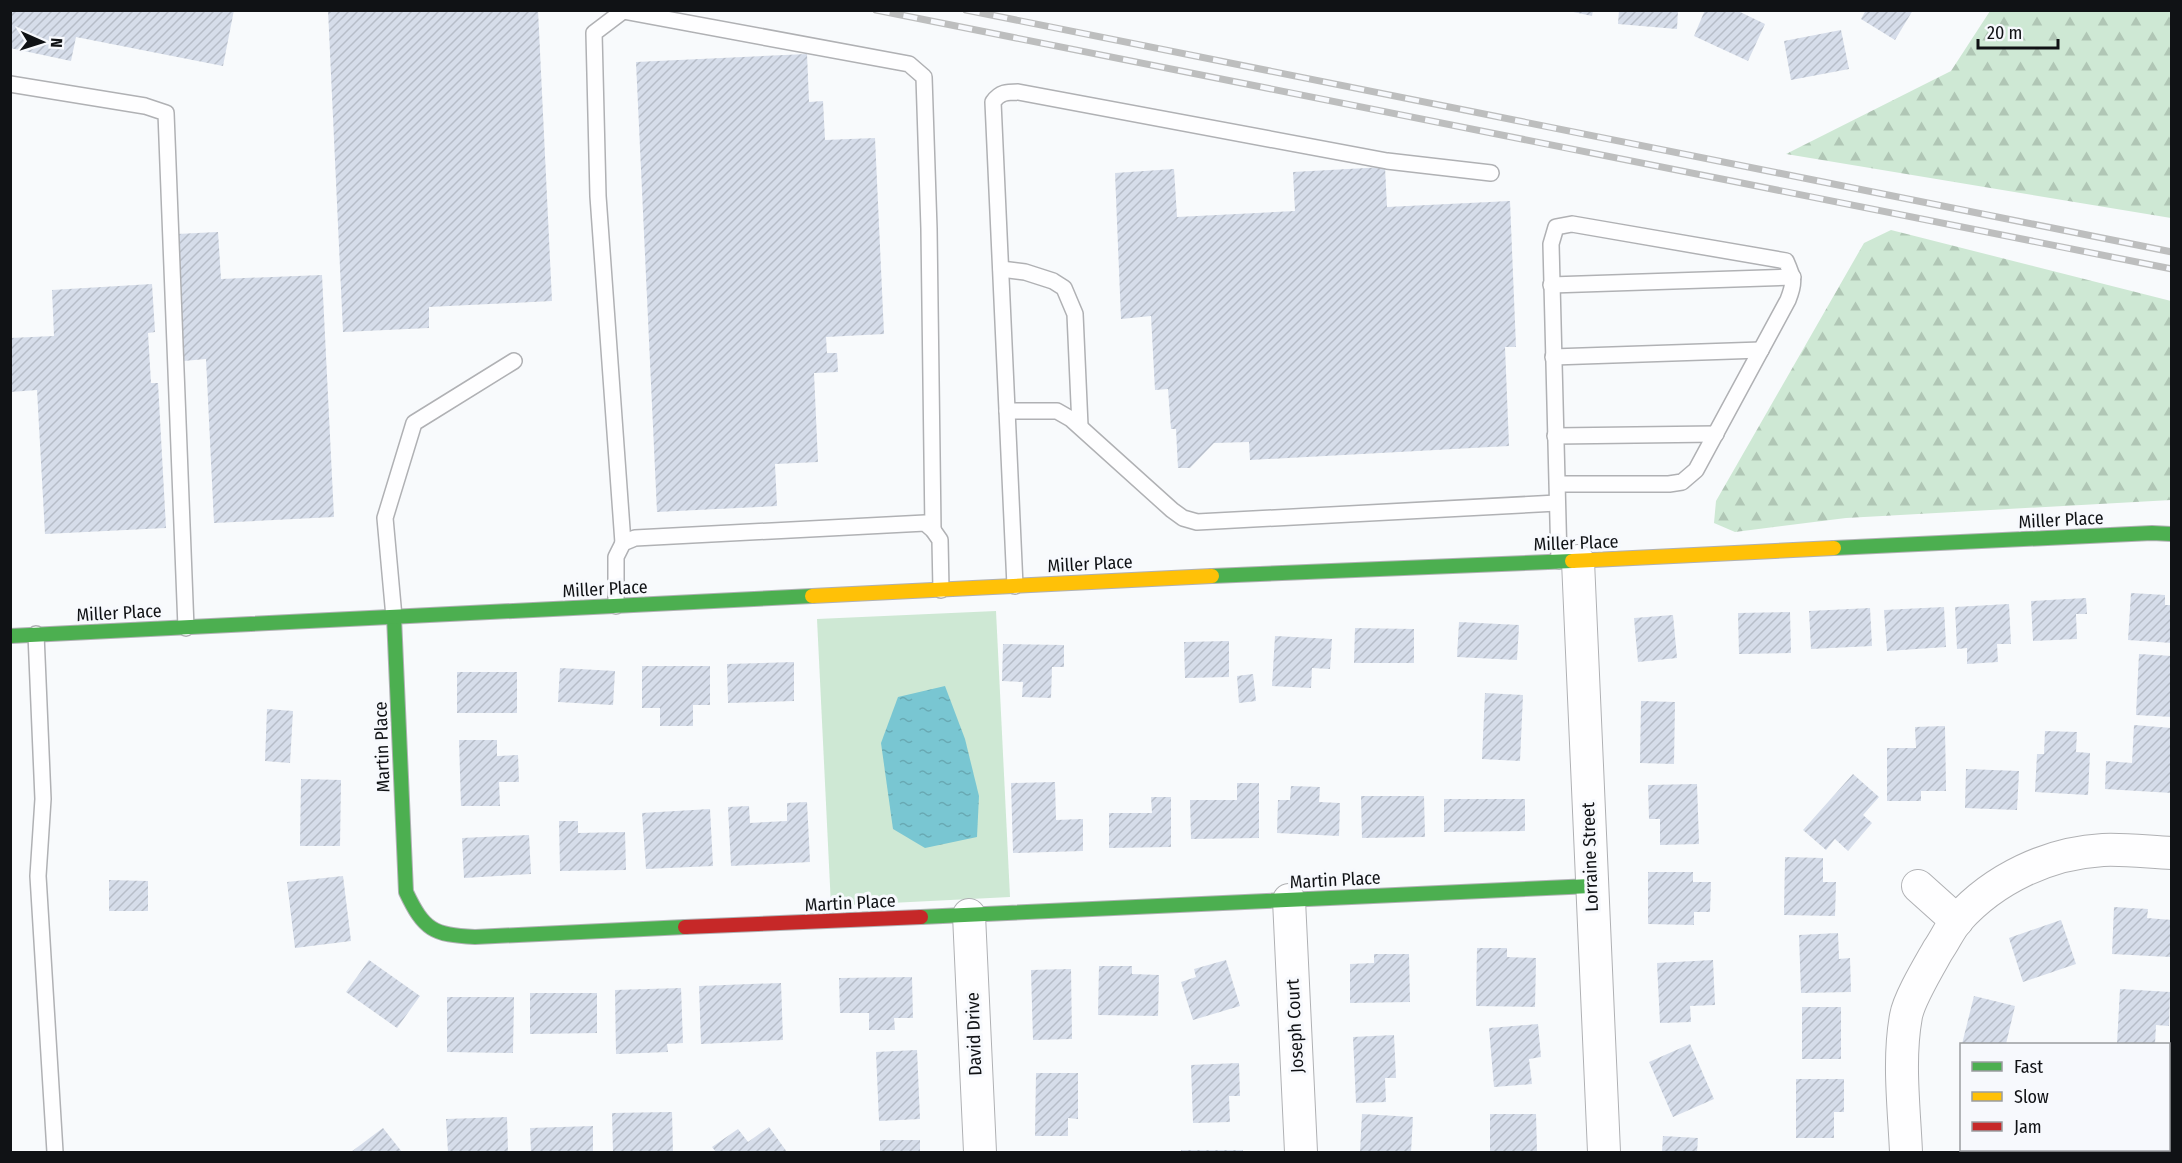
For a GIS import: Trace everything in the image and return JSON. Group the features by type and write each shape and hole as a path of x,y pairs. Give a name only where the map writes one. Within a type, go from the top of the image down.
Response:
{"street":[{"name":"Miller Place","path":"10,636 1015,586 2172,534"},
{"name":"Lorraine Street","path":"1568,561 1591,886 1604,1152"},
{"name":"Martin Place","path":"394,617 406,892 419,918 434,930 453,936 475,937 1591,886"},
{"path":"1906,1152 1901,1056 1906,1013 1930,964 1957,921 1982,897 2011,876 2055,858 2080,852 2104,850 2172,853"},
{"path":"1918,886 1957,921"},
{"name":"Joseph Court","path":"1289,900 1301,1152"},
{"name":"David Drive","path":"969,915 980,1152"}],"lane":[{"path":"616,606 616,557 622,543 598,196 594,33 624,11 909,63 924,77 929,230 933,530"},
{"path":"10,84 145,106 166,113 186,627"},
{"path":"1015,586 993,102 997,96 1005,92 1018,92 1387,161 1491,173"},
{"path":"1557,484 1669,484 1682,482 1696,470 1788,300 1794,285 1786,261 1572,224 1556,227 1551,244 1551,285 1557,503 1568,561"},
{"path":"1001,269 1025,272 1053,281 1064,288 1076,314 1080,426"},
{"path":"1551,285 1793,277"},
{"path":"1553,357 1761,350"},
{"path":"394,617 385,518 414,423 514,361"},
{"path":"1007,411 1057,411 1080,426 1182,518 1197,522 1557,503"},
{"path":"1556,436 1716,434"},
{"path":"622,543 635,538 925,523 940,540 942,590"},
{"path":"36,634 43,799 38,885 55,1152"}],"green space":[{"path":"1990,11 2171,11 2171,218 1786,154 1951,71"},
{"path":"1891,230 2171,301 2171,500 1846,518 1735,532 1714,523 1716,501 1864,243"},
{"path":"996,611 1010,897 831,906 817,619"}],"water":[{"path":"945,686 965,739 979,796 977,837 925,848 893,829 881,743 898,697"}],"building":[{"path":"10,10 234,10 223,66 76,37 71,61 10,48"},
{"path":"328,10 538,10 552,301 429,307 429,328 343,332"},
{"path":"1564,10 1593,10 1592,16"},
{"path":"1619,10 1678,10 1677,29 1618,24"},
{"path":"1705,10 1736,10 1765,24 1748,61 1694,36"},
{"path":"1866,10 1913,10 1895,40 1861,19"},
{"path":"1841,30 1849,69 1791,80 1784,41"},
{"path":"807,54 809,102 823,101 825,140 875,138 884,334 826,337 827,353 837,353 838,372 814,373 818,462 775,464 777,506 657,512 636,62"},
{"path":"1385,167 1387,207 1510,201 1516,347 1505,347 1509,446 1250,460 1249,442 1214,443 1190,468 1178,468 1176,429 1171,429 1168,389 1155,390 1151,316 1121,319 1115,173 1174,169 1177,217 1295,211 1293,172"},
{"path":"218,232 221,279 322,275 334,517 214,523 206,359 183,361 177,234"},
{"path":"152,284 155,332 148,333 151,383 158,383 166,528 45,534 37,390 10,392 10,338 54,336 52,290"},
{"path":"2131,593 2165,595 2165,605 2172,605 2172,643 2128,640"},
{"path":"2086,598 2087,614 2076,614 2077,639 2033,641 2031,601"},
{"path":"2009,604 2011,644 1997,644 1998,662 1967,664 1967,648 1957,649 1955,607"},
{"path":"1944,607 1946,647 1887,651 1884,610"},
{"path":"1870,608 1872,646 1811,649 1809,611"},
{"path":"1790,612 1791,653 1739,654 1738,613"},
{"path":"1673,615 1677,658 1638,662 1634,618"},
{"path":"1459,622 1519,625 1517,660 1457,657"},
{"path":"1355,628 1414,629 1414,663 1354,663"},
{"path":"1275,636 1332,639 1330,669 1312,668 1311,688 1272,686"},
{"path":"1229,641 1229,677 1185,678 1184,642"},
{"path":"1003,644 1064,645 1064,667 1052,667 1051,698 1022,697 1023,682 1002,681"},
{"path":"2139,654 2172,656 2172,717 2136,715"},
{"path":"794,662 794,701 728,703 727,664"},
{"path":"642,666 710,666 710,705 693,705 693,726 660,726 660,708 642,708"},
{"path":"560,668 615,671 613,705 558,702"},
{"path":"457,672 517,672 517,713 457,713"},
{"path":"1253,674 1256,701 1239,703 1237,676"},
{"path":"1485,693 1523,695 1520,761 1482,759"},
{"path":"1641,701 1675,702 1674,764 1640,763"},
{"path":"267,709 293,711 290,763 265,761"},
{"path":"2134,725 2172,728 2172,793 2105,789 2106,761 2132,763"},
{"path":"1945,726 1946,791 1921,791 1921,801 1887,801 1887,748 1916,748 1915,727"},
{"path":"2045,731 2077,732 2076,752 2090,753 2088,795 2035,792 2037,754 2044,754"},
{"path":"459,740 497,740 497,756 518,755 519,782 499,782 500,806 461,806"},
{"path":"1966,769 2019,771 2017,810 1965,808"},
{"path":"1853,774 1879,797 1863,815 1872,823 1848,851 1835,839 1826,850 1803,830"},
{"path":"301,779 341,780 340,846 300,846"},
{"path":"1055,782 1056,820 1083,819 1083,851 1013,853 1011,783"},
{"path":"1237,783 1259,783 1259,838 1191,839 1190,800 1237,800"},
{"path":"1697,784 1699,844 1660,845 1660,819 1649,819 1648,785"},
{"path":"1291,786 1320,787 1319,802 1340,803 1339,836 1277,833 1278,800 1290,800"},
{"path":"1361,796 1424,796 1425,837 1362,838"},
{"path":"1151,797 1171,797 1171,847 1109,848 1109,813 1152,813"},
{"path":"1444,799 1525,799 1525,831 1444,832"},
{"path":"807,802 810,862 731,866 728,807 749,806 750,823 787,821 787,803"},
{"path":"710,809 713,866 646,869 642,813"},
{"path":"559,821 578,821 578,833 625,832 626,870 560,871"},
{"path":"529,835 531,874 464,878 462,838"},
{"path":"1785,857 1823,858 1823,882 1836,882 1835,916 1784,915"},
{"path":"1648,872 1693,872 1693,882 1711,882 1710,912 1694,912 1694,925 1648,924"},
{"path":"343,876 351,941 295,948 287,882"},
{"path":"109,880 148,881 148,911 109,911"},
{"path":"2114,907 2148,909 2147,918 2172,920 2171,957 2112,954"},
{"path":"2061,920 2076,964 2023,982 2009,938"},
{"path":"1838,933 1839,959 1850,958 1851,992 1801,993 1799,935"},
{"path":"1477,948 1507,948 1507,957 1536,958 1535,1007 1476,1006"},
{"path":"1374,954 1409,954 1410,1002 1350,1003 1350,964 1374,963"},
{"path":"369,960 420,996 397,1028 346,992"},
{"path":"1226,960 1240,1006 1193,1020 1181,982 1196,977 1194,969"},
{"path":"1713,960 1715,1005 1690,1006 1691,1022 1660,1023 1657,963"},
{"path":"1099,966 1132,966 1132,974 1159,975 1158,1016 1098,1015"},
{"path":"1071,969 1072,1039 1033,1040 1031,970"},
{"path":"912,977 913,1018 894,1018 895,1030 869,1030 869,1013 840,1013 839,978"},
{"path":"781,983 783,1040 701,1044 699,986"},
{"path":"681,988 683,1043 667,1044 668,1052 616,1054 615,990"},
{"path":"2120,989 2170,992 2169,1026 2156,1025 2155,1043 2117,1043"},
{"path":"530,993 597,993 597,1033 530,1034"},
{"path":"1974,996 2015,1006 2006,1043 1962,1043"},
{"path":"447,997 514,997 513,1053 447,1052"},
{"path":"1802,1007 1841,1007 1841,1059 1802,1059"},
{"path":"1538,1024 1541,1057 1529,1059 1532,1084 1494,1087 1489,1028"},
{"path":"1394,1035 1396,1078 1385,1078 1386,1102 1356,1103 1353,1037"},
{"path":"1690,1044 1714,1099 1673,1117 1649,1062"},
{"path":"917,1050 920,1119 879,1121 876,1052"},
{"path":"1239,1063 1240,1096 1229,1096 1230,1122 1193,1123 1191,1065"},
{"path":"1036,1073 1078,1073 1078,1119 1068,1118 1068,1136 1035,1136"},
{"path":"1796,1079 1844,1079 1844,1112 1834,1112 1834,1138 1796,1138"},
{"path":"672,1112 673,1152 613,1152 612,1113"},
{"path":"1362,1114 1413,1117 1411,1152 1360,1152"},
{"path":"1490,1114 1536,1114 1537,1152 1490,1152"},
{"path":"507,1117 508,1152 448,1152 446,1119"},
{"path":"593,1126 593,1152 531,1152 530,1128"},
{"path":"769,1127 787,1152 716,1152 712,1147 738,1129 748,1142"},
{"path":"383,1128 402,1152 351,1152"},
{"path":"1663,1136 1698,1138 1697,1152 1662,1152"},
{"path":"880,1140 920,1140 920,1152 880,1152"},
{"path":"1181,1150 1243,1150 1243,1152 1181,1152"},
{"path":"1966,1151 2015,1151 2015,1152"},
{"path":"2113,1151 2160,1151 2160,1152"}],"railway":[{"path":"876,10 2172,269"},
{"path":"966,10 2172,252"}],"traffic: fast":[{"path":"1834,548 2152,533 2172,534"},
{"path":"1212,576 1572,561"},
{"path":"10,636 812,596"},
{"path":"394,617 406,892 418,915 439,932 475,937 685,927"},
{"path":"921,917 1591,886"}],"traffic: slow":[{"path":"1572,561 1834,548"},
{"path":"812,596 1212,576"}],"traffic: jam":[{"path":"685,927 921,917"}]}
